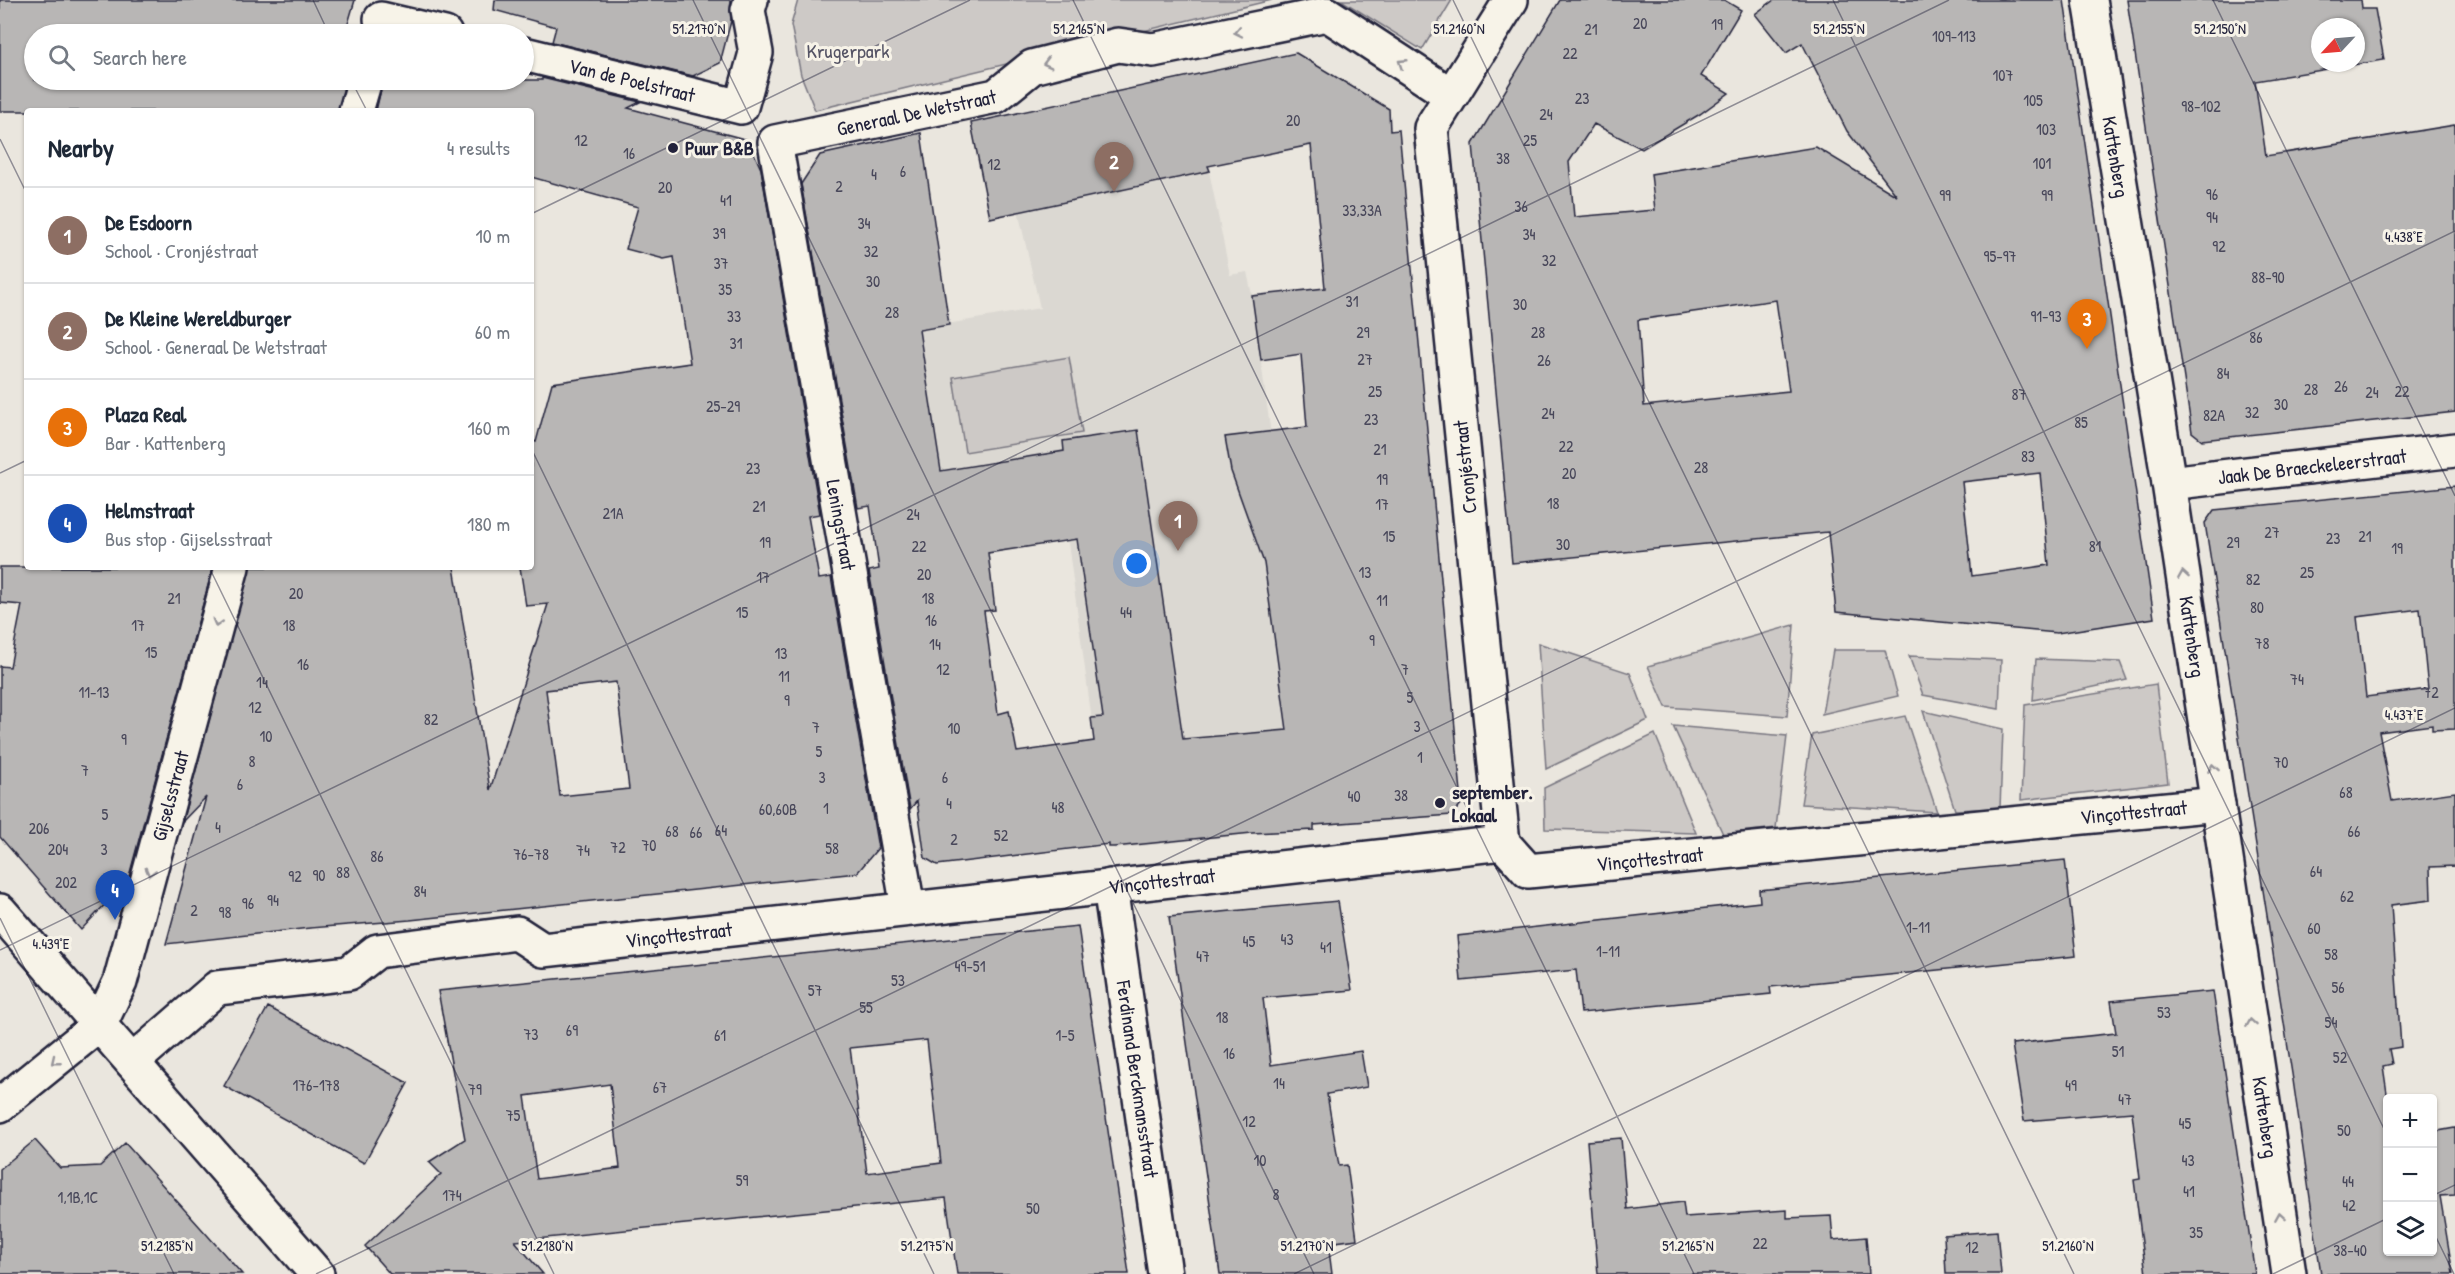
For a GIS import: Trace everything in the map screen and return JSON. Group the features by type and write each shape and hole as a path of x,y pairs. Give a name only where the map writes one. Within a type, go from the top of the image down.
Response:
{"street":[{"name":"Van de Poelstraat","path":"534,56 741,107 756,53 748,10 751,0"},
{"name":"Cronjéstraat","path":"1503,843 1431,128 1511,0"},
{"name":"Kattenberg","path":"2090,0 2169,483 2289,1274"},
{"name":"Generaal De Wetstraat","path":"775,142 996,96 1032,67 1118,45 1153,50 1327,14 1450,95"},
{"path":"381,18 405,24"},
{"path":"357,108 362,90"},
{"name":"Leningstraat","path":"775,142 908,908"},
{"name":"Jaak De Braeckeleerstraat","path":"2169,483 2455,450"},
{"name":"Gijselsstraat","path":"100,1024 120,982 231,570"},
{"name":"Vinçottestraat","path":"132,1062 217,988 349,973 376,951 517,933 543,950 1503,843 1528,871 2218,804"},
{"name":"Ferdinand Berckmansstraat","path":"1110,886 1165,1274"},
{"path":"0,911 317,1274"},
{"path":"0,1105 100,1024"}],"shaded area":[{"path":"1186,76 1208,166 1230,275 1247,272 1252,295 1324,825 1314,825 1314,830 1285,830 1114,849 1114,847 1109,847 1059,476 869,506 843,342 1040,308 997,117"}],"green space":[{"name":"Krugerpark","path":"798,0 1272,0 815,110 801,75 791,25"},
{"path":"1341,0 1452,0 1422,50"},
{"path":"1069,357 1082,433 965,452 953,377"},
{"path":"1794,625 1787,716 1666,707 1648,666"},
{"path":"1538,643 1630,673 1648,720 1546,769"},
{"path":"1833,650 1885,650 1898,696 1822,714"},
{"path":"1909,656 2001,660 1999,709 1923,695"},
{"path":"2036,659 2120,662 2127,680 2033,700"},
{"path":"2156,684 2168,783 2021,800 2025,705"},
{"path":"1923,711 2003,729 2000,808 1955,810"},
{"path":"1905,716 1937,812 1801,804 1812,735"},
{"path":"1673,726 1787,736 1776,828 1723,834"},
{"path":"1655,734 1696,833 1545,829 1544,788"}],"building":[{"path":"0,0 355,0 348,24 24,24 24,90 343,90 339,108 24,108 24,111 0,111"},
{"path":"495,0 731,0 731,21 720,63 693,76 552,42 556,27 494,10"},
{"path":"1560,0 1724,0 1741,10 1701,76 1729,93 1700,114 1642,149 1594,124 1569,162 1574,217 1655,210 1651,174 1816,147 1897,196 1847,131 1802,43 1786,53 1755,14 1774,0 2064,0 2154,618 2057,633 1836,612 1828,532 1512,563 1473,144","holes":["1776,300 1789,391 1644,406 1638,320","2040,473 2049,565 1972,576 1962,482"]},
{"path":"2127,0 2361,0 2362,9 2375,9 2384,60 2365,63 2365,18 2311,18 2311,72 2255,81 2266,156 2455,125 2455,412 2202,440 2192,432"},
{"path":"1296,53 1389,109 1390,131 1399,130 1462,803 1452,815 1314,825 1314,830 1252,833 1114,847 1109,847 1109,844 937,865 925,858 917,801 910,809 869,571 879,569 870,506 858,508 801,184 820,155 921,133 949,325 919,330 941,471 1064,451 1063,441 1138,430 1183,739 1287,730 1264,563 1231,471 1225,437 1307,427 1301,354 1261,360 1252,296 1325,288 1311,145 1208,166 1210,171 990,218 971,123","holes":["1077,539 1103,717 1091,718 1094,741 1017,752 1009,711 998,714 984,611 995,610 988,553"]},
{"path":"542,78 640,102 628,108 748,140 761,169 820,514 808,516 819,579 831,577 878,848 857,873 166,944 206,797 182,822 249,570 454,570 490,790 548,604 526,606 520,570 534,570 534,441 536,442 552,383 690,363 674,257 664,259 626,249 638,207 534,178 534,108 377,108 381,90 534,90 534,80 542,80","holes":["616,682 629,789 560,796 546,690"]},
{"path":"2455,486 2455,729 2432,730 2432,725 2379,732 2392,801 2455,792 2455,866 2430,867 2431,900 2391,905 2401,1047 2389,1049 2392,1064 2383,1066 2387,1094 2383,1094 2383,1256 2437,1256 2437,1131 2455,1128 2455,1195 2440,1196 2453,1274 2321,1274 2293,1080 2205,523 2214,510","holes":["2420,609 2428,689 2366,697 2357,617"]},
{"path":"0,567 24,567 24,570 212,570 128,880 81,930 0,837 0,666 10,667 22,605 0,603"},
{"path":"2065,860 2076,956 1770,987 1771,994 1581,1013 1576,970 1461,981 1457,936 1760,902 1759,890"},
{"path":"1338,901 1352,990 1263,998 1271,1065 1361,1051 1367,1087 1327,1094 1339,1166 1347,1165 1357,1239 1328,1243 1332,1274 1220,1274 1169,917"},
{"path":"1078,926 1129,1274 957,1274 946,1198 515,1241 543,1274 390,1274 365,1246 441,1174 429,1162 465,1139 438,991","holes":["927,1040 941,1163 867,1173 850,1048","610,1084 620,1168 537,1179 525,1096"]},
{"path":"2213,991 2255,1274 2146,1274 2134,1180 2140,1179 2132,1112 2024,1121 2012,1044 2116,1033 2111,1001"},
{"path":"268,1007 408,1083 364,1163 224,1086"},
{"path":"1621,1138 1627,1209 1683,1202 1685,1217 1787,1210 1787,1218 1831,1216 1833,1240 1866,1237 1869,1274 1598,1274 1587,1141"},
{"path":"35,1140 60,1168 100,1166 125,1143 242,1274 0,1274 0,1169"},
{"path":"1997,1231 2001,1274 1946,1274 1944,1235"}],"place":[{"name":"Puur B&B","path":"673,148"},
{"name":"De Kleine Wereldburger","path":"1114,192"},
{"name":"Plaza Real","path":"2087,349"},
{"name":"De Esdoorn","path":"1178,551"},
{"name":"september. Lokaal","path":"1440,803"},
{"name":"Helmstraat","path":"115,920"}]}
